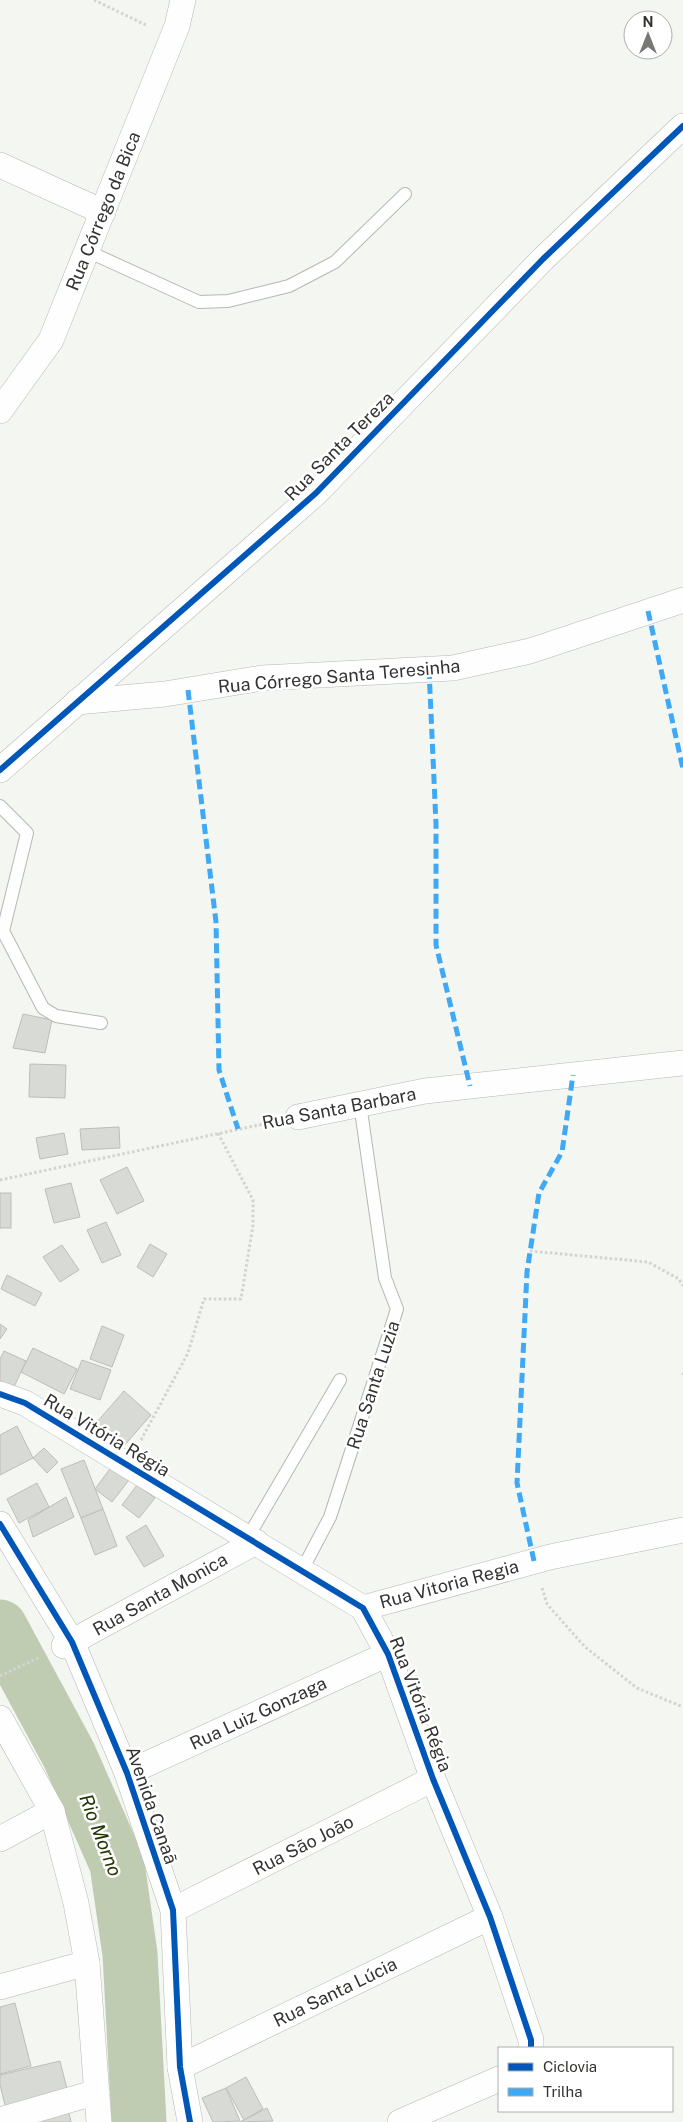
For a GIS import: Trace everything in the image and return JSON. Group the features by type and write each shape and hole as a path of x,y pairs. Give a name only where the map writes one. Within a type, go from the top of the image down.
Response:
{"street":[{"name":"Rua Córrego da Bica","path":"0,411 51,340 177,26 183,0"},
{"name":"Rua Santa Tereza","path":"0,770 316,493 543,259 683,126"},
{"path":"0,164 103,212"},
{"name":"Rua Córrego Santa Teresinha","path":"77,702 165,694 262,678 453,668 530,651 683,600"},
{"name":"Rua Santa Barbara","path":"298,1117 425,1091 683,1063"},
{"name":"Rua Vitória Régia","path":"0,1394 25,1403 363,1608 388,1654 433,1779 490,1917 531,2044"},
{"name":"Avenida Canaã","path":"0,1524 68,1644 127,1773 173,1910 180,2067 190,2122"},
{"name":"Rua Vitoria Regia","path":"363,1608 534,1561 683,1530"},
{"name":"Rua Santa Monica","path":"68,1644 252,1539"},
{"name":"Rua Luiz Gonzaga","path":"127,1773 388,1654"},
{"path":"0,1718 52,1811 76,1903 87,1963 99,2122"},
{"name":"Rua São João","path":"173,1910 433,1779"},
{"path":"0,1839 52,1811"},
{"name":"Rua Santa Lúcia","path":"180,2067 490,1917"},
{"path":"0,1987 87,1963"},
{"path":"400,2122 498,2079"},
{"path":"0,2120 97,2092"}],"lane":[{"path":"86,251 199,302 228,301 289,286 335,262 405,194"},
{"path":"0,806 27,833 3,931 43,1008 56,1016 101,1023"},
{"name":"Rua Santa Luzia","path":"302,1570 330,1517 398,1310 386,1278 360,1104"},
{"path":"252,1539 340,1380"}],"path":[{"path":"94,0 172,38"},
{"path":"127,1464 188,1353 204,1299 240,1299 253,1226 253,1200 218,1133"},
{"path":"530,1251 648,1262 679,1279 683,1286"},
{"path":"534,1561 547,1604 585,1647 637,1688 683,1707"},
{"path":"0,1676 68,1644"}],"building":[{"path":"23,1014 52,1020 45,1053 13,1048"},
{"path":"30,1064 66,1065 65,1098 29,1097"},
{"path":"119,1127 120,1148 82,1150 80,1129"},
{"path":"64,1133 68,1154 40,1159 36,1138"},
{"path":"127,1167 144,1201 117,1214 100,1180"},
{"path":"71,1183 80,1217 54,1223 45,1189"},
{"path":"0,1193 11,1193 11,1228 0,1228"},
{"path":"106,1222 121,1255 102,1263 87,1230"},
{"path":"150,1244 167,1254 153,1277 137,1267"},
{"path":"62,1245 79,1270 60,1282 43,1257"},
{"path":"7,1275 42,1293 35,1306 1,1289"},
{"path":"0,1324 7,1329 0,1339"},
{"path":"102,1326 124,1335 112,1367 90,1359"},
{"path":"33,1348 77,1369 64,1394 21,1372"},
{"path":"4,1351 26,1361 14,1387 0,1381 0,1359"},
{"path":"82,1360 111,1370 100,1400 70,1389"},
{"path":"124,1391 151,1415 123,1447 96,1423"},
{"path":"17,1426 33,1458 0,1475 0,1435"},
{"path":"44,1448 58,1462 47,1473 33,1458"},
{"path":"84,1460 103,1509 81,1518 61,1469"},
{"path":"112,1466 129,1480 112,1502 95,1489"},
{"path":"37,1483 49,1507 19,1523 7,1499"},
{"path":"137,1485 155,1498 139,1518 122,1505"},
{"path":"66,1497 74,1517 33,1537 28,1520"},
{"path":"103,1509 117,1546 95,1555 81,1518"},
{"path":"146,1525 164,1556 144,1567 126,1537"},
{"path":"15,2003 31,2066 0,2074 0,2007"},
{"path":"60,2061 69,2097 7,2113 0,2085 0,2075"},
{"path":"246,2077 263,2109 244,2120 226,2088"},
{"path":"226,2088 240,2121 213,2122 202,2098"},
{"path":"68,2108 71,2122 43,2122 41,2114"},
{"path":"267,2108 273,2121 240,2122"}],"waterway":[{"name":"Rio Morno","path":"0,1627 69,1755 117,1864 130,1954 139,2122"}],"marked path":[{"path":"648,611 683,769"},
{"path":"429,669 436,824 436,945 470,1086"},
{"path":"188,690 216,922 219,1070 238,1129"},
{"path":"534,1561 517,1483 527,1272 539,1193 562,1152 573,1075"}],"cycle path":[{"path":"0,770 316,493 543,259 683,126"},
{"path":"0,1394 25,1403 363,1608 388,1654 433,1779 490,1917 531,2040 531,2047"},
{"path":"0,1524 72,1642 127,1773 173,1910 180,2067 190,2122"}]}
